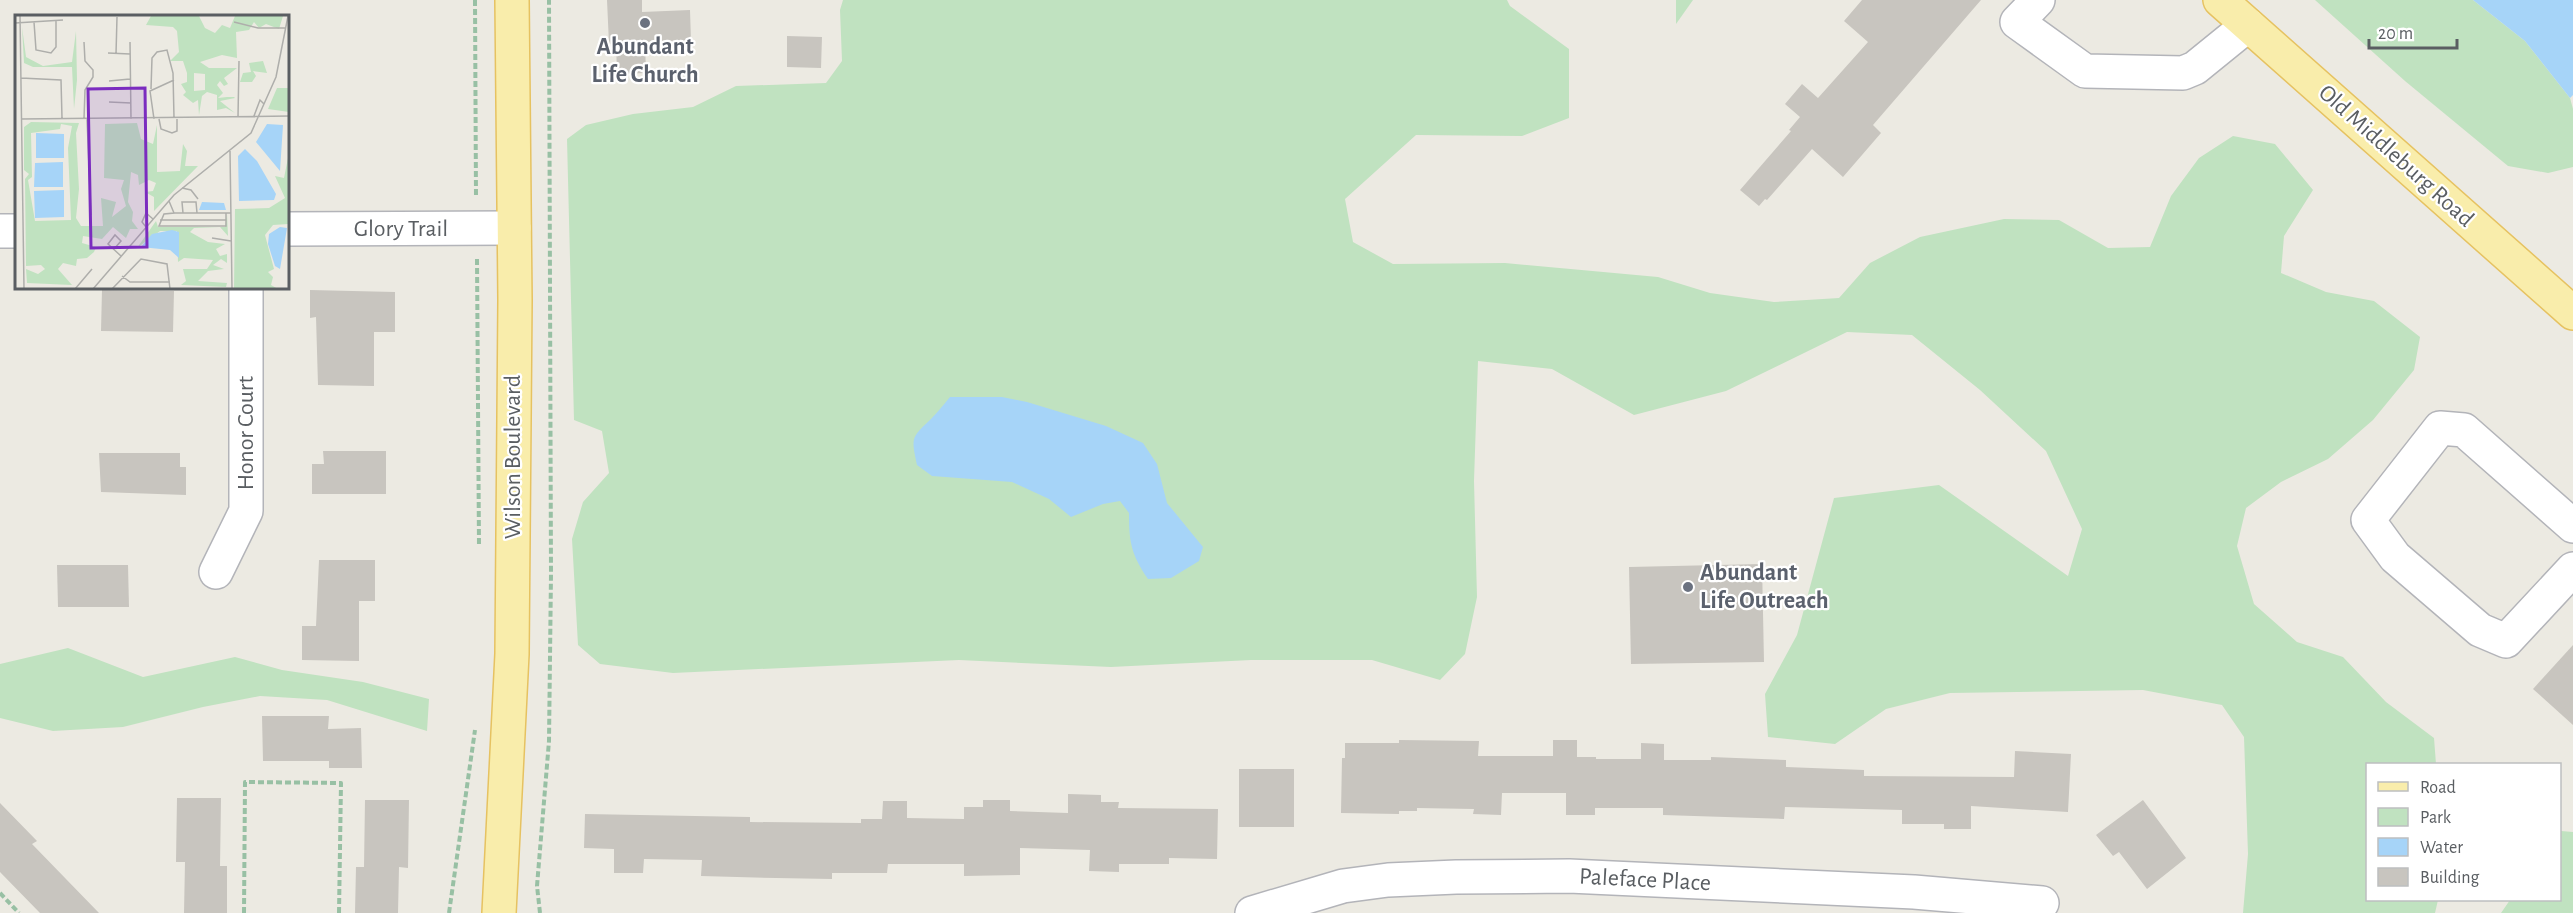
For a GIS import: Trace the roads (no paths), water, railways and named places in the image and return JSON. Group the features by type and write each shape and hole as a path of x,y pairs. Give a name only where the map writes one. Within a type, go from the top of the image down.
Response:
{"main road":[{"name":"Wilson Boulevard","path":"499,913 512,654 514,228 512,0"},
{"name":"Old Middleburg Road","path":"2220,0 2573,313"}],"street":[{"path":"2038,0 2017,22 2085,71 2183,73 2195,68 2248,25"},
{"name":"Glory Trail","path":"290,229 514,228"},
{"name":"Honor Court","path":"216,572 246,511 246,290"},
{"path":"2573,526 2464,430 2440,428 2367,520 2395,557 2480,630 2506,640 2573,569"},
{"name":"Paleface Place","path":"1252,913 1343,886 1388,880 1456,877 1569,876 1914,892 2042,903"}],"water":[{"path":"2473,0 2573,0 2573,95 2570,98 2525,41"},
{"path":"950,397 1002,397 1027,402 1106,426 1143,443 1157,464 1167,503 1203,547 1199,561 1171,578 1148,579 1135,555 1131,540 1129,513 1120,501 1103,504 1071,517 1049,499 1012,482 932,476 917,465 914,439"}],"place":[{"name":"Abundant Life Church","path":"645,23"},
{"name":"Abundant Life Outreach","path":"1688,587"}]}
